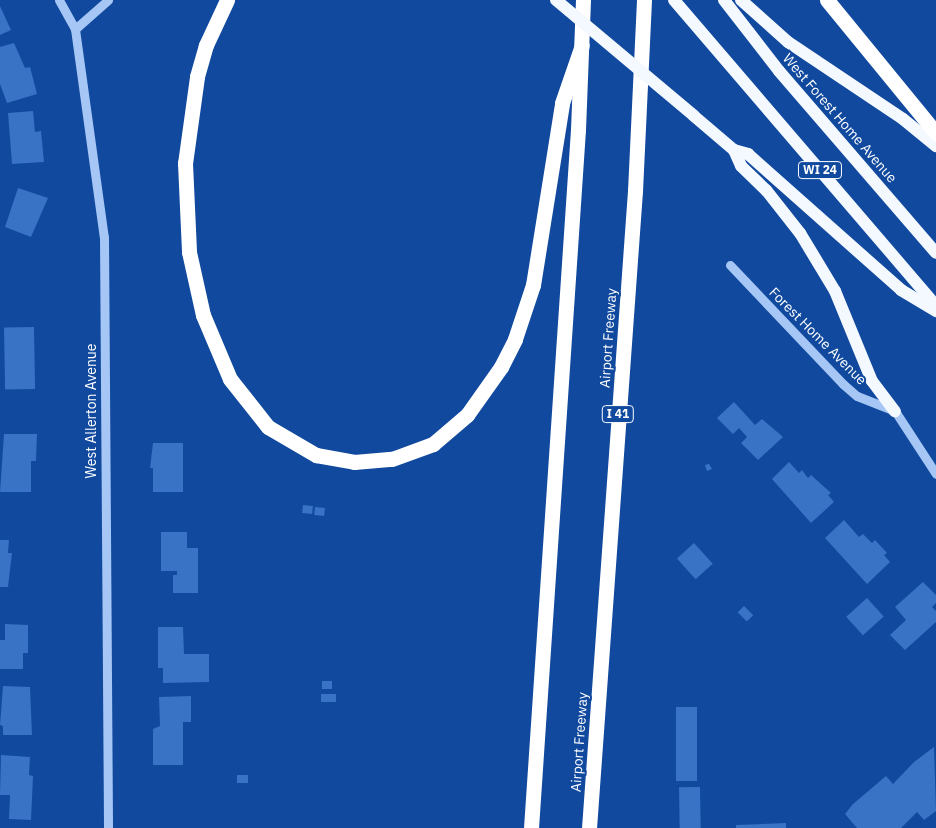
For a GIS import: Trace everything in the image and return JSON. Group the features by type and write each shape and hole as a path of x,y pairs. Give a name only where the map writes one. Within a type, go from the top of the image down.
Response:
{"highway":[{"path":"227,0 206,45 197,77 185,163 189,252 203,315 230,379 268,427 316,455 345,461 392,460 433,444 467,415 501,367 515,340 533,285 562,103 582,45"},
{"path":"530,828 582,45 583,0"},
{"name":"Airport Freeway","path":"589,828 634,201 644,0"},
{"path":"827,0 936,133"}],"main road":[{"path":"556,0 734,150 748,154 901,290 936,311"},
{"name":"WI 24","path":"674,0 936,306"},
{"name":"West Forest Home Avenue","path":"724,0 779,71 936,253"},
{"path":"740,0 788,42 903,119 936,146"},
{"path":"734,150 741,166 766,190 800,233 835,291 872,381 895,411"}],"street":[{"name":"West Allerton Avenue","path":"59,0 75,29 104,238 108,828"},
{"path":"75,29 108,0"},
{"name":"Forest Home Avenue","path":"730,266 843,384 857,396 895,411"},
{"path":"895,411 936,474"}],"building":[{"path":"0,6 11,30 0,35"},
{"path":"14,43 25,68 30,67 37,94 7,103 0,84 0,47"},
{"path":"33,111 35,132 41,131 44,162 12,164 8,113"},
{"path":"18,188 48,198 31,237 5,227"},
{"path":"34,327 35,389 5,390 4,328"},
{"path":"734,402 755,425 762,419 783,437 758,460 741,443 747,437 739,428 733,434 717,418"},
{"path":"4,434 37,434 36,461 31,461 31,492 0,492"},
{"path":"153,443 183,443 183,492 153,492 153,468 150,468"},
{"path":"789,462 799,473 802,470 808,478 811,475 831,493 828,495 834,502 811,523 772,479"},
{"path":"709,464 712,469 707,471 705,465"},
{"path":"303,505 313,506 312,514 302,513"},
{"path":"315,507 325,508 324,516 314,515"},
{"path":"844,520 859,537 863,534 872,543 875,540 887,553 884,555 890,562 867,584 825,538"},
{"path":"161,532 187,532 187,548 198,548 198,593 173,593 173,575 177,575 177,571 161,571"},
{"path":"0,540 9,540 8,553 12,553 8,587 0,587"},
{"path":"694,543 713,564 696,579 677,558"},
{"path":"923,582 936,595 936,603 932,607 936,611 936,622 905,650 890,635 906,620 895,607"},
{"path":"867,598 884,617 863,635 846,617"},
{"path":"744,606 753,615 747,622 738,612"},
{"path":"5,624 28,625 28,653 23,653 23,669 0,669 0,640 5,640"},
{"path":"158,627 183,627 184,654 209,654 209,682 163,683 163,668 158,668"},
{"path":"322,681 332,681 332,689 322,689"},
{"path":"3,686 30,687 32,735 3,735 3,726 0,725"},
{"path":"321,694 336,694 336,702 321,702"},
{"path":"191,696 191,722 183,722 183,765 153,765 153,729 160,726 159,697"},
{"path":"676,707 697,707 697,781 676,781"},
{"path":"934,747 936,811 924,820 917,812 901,828 857,828 845,814 853,804 886,776 893,784 914,762"},
{"path":"1,755 30,757 29,775 33,776 31,820 9,819 10,795 0,795"},
{"path":"237,775 248,775 248,783 237,783"},
{"path":"679,787 700,787 701,828 680,828"},
{"path":"786,823 786,828 736,828 736,825"}]}
